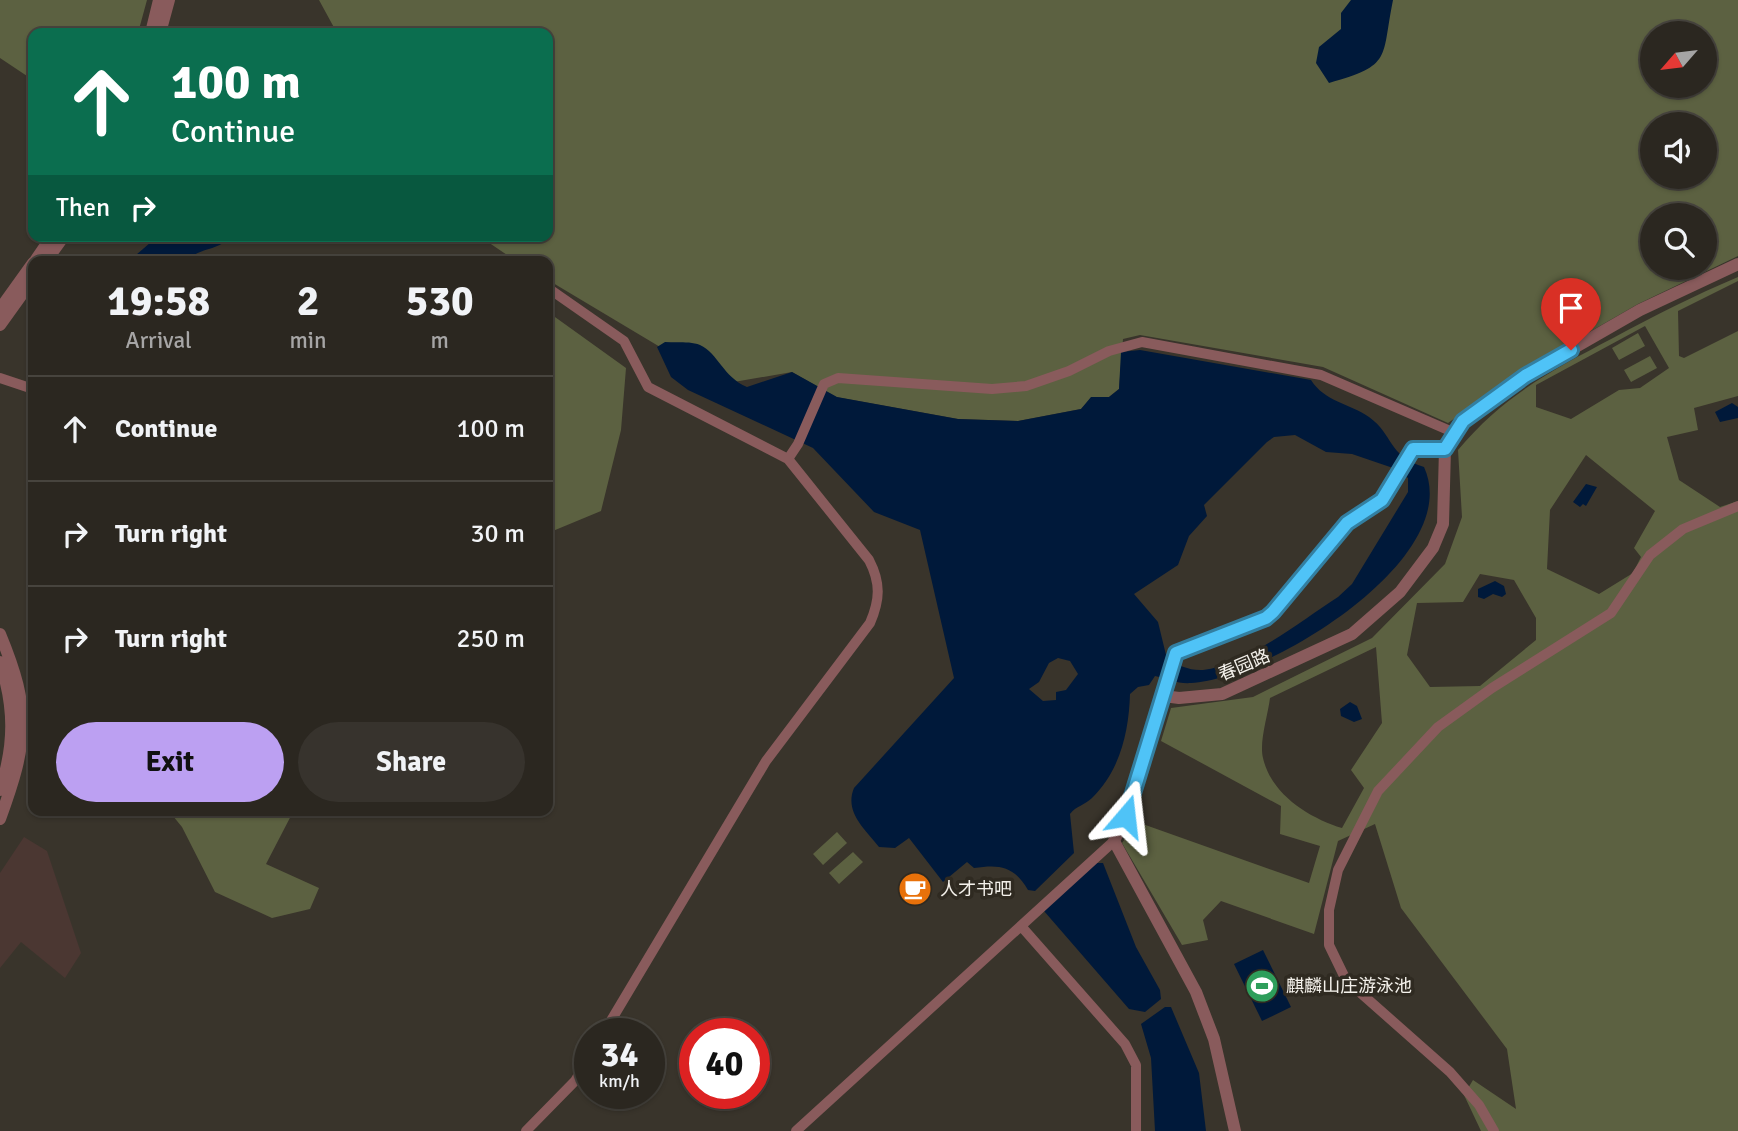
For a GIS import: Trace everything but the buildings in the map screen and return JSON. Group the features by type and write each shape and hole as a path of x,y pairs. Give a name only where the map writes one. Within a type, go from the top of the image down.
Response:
{"street":[{"path":"152,28 159,0"},
{"path":"161,28 169,0"},
{"path":"796,1131 1114,841 1126,816 1176,653 1266,618 1347,523 1382,500 1413,449 1445,449 1463,421 1525,376 1640,310 1738,264"},
{"path":"0,309 28,270"},
{"path":"0,325 28,286"},
{"path":"553,291 624,341 648,387 788,459 869,560 878,578 878,604 870,623 766,761 613,1018"},
{"path":"788,459 798,444 824,384 838,378 992,389 1026,386 1069,371 1109,351 1142,342 1321,375 1455,433"},
{"path":"0,378 28,387"},
{"name":"春园路","path":"1164,695 1179,698 1222,694 1336,644 1391,600 1433,548 1443,524 1445,449"},
{"path":"1494,1131 1479,1105 1450,1072 1346,980 1329,944 1329,910 1338,870 1378,791 1438,727 1492,688 1611,613 1650,555 1683,529 1738,506"},
{"path":"0,634 22,701 24,732 18,766 0,819"},
{"path":"0,662 13,721 11,751 0,790"},
{"path":"1114,841 1196,992 1214,1039 1235,1131"},
{"path":"1021,926 1125,1044 1136,1065 1136,1131"},
{"path":"526,1131 574,1082"}],"shaded area":[{"path":"24,837 47,851 81,953 65,978 21,942 0,968 0,873"}],"green space":[{"path":"0,0 147,0 139,28 28,28 28,77 0,58"},
{"path":"319,0 1738,0 1738,256 1717,266 1717,203 1640,203 1640,280 1688,280 1638,304 1523,370 1448,423 1323,367 1140,335 1123,339 1119,389 1109,397 1092,397 1081,409 1018,421 958,419 836,397 792,372 722,384 553,283 553,256 509,256 488,242 553,242 553,28 334,28"},
{"path":"1738,277 1738,281 1678,311 1679,356 1684,358 1738,331 1738,396 1694,408 1698,430 1667,437 1679,480 1720,507 1738,501 1738,1131 1481,1131 1464,1095 1473,1080 1516,1109 1507,1049 1401,908 1375,824 1338,841 1314,934 1221,901 1203,920 1208,940 1182,945 1122,843 1137,822 1309,883 1320,846 1280,834 1281,806 1161,741 1171,708 1253,697 1372,638 1445,564 1462,517 1458,450 1475,431 1511,399 1549,373 1690,298","holes":["1645,326 1669,368 1640,388 1619,390 1571,419 1536,407 1536,385","1586,455 1655,511 1634,548 1641,557 1633,573 1599,594 1547,569 1550,510","1480,574 1514,580 1536,618 1536,640 1480,686 1430,687 1407,655 1417,603 1463,602","1376,647 1382,723 1351,770 1364,788 1342,828 1317,818 1293,803 1274,783 1267,771 1262,744 1270,698"]},
{"path":"553,316 626,368 621,430 601,511 553,531"},
{"path":"1638,333 1645,346 1619,360 1612,348"},
{"path":"1650,356 1657,368 1631,382 1624,370"},
{"path":"173,816 291,816 266,864 319,888 310,909 272,918 215,892 182,827"},
{"path":"837,832 847,843 823,865 813,854"},
{"path":"853,852 863,862 839,884 829,873"}],"water":[{"path":"1351,0 1393,0 1384,47 1380,57 1364,71 1329,83 1316,63 1319,47 1341,29 1341,13"},
{"path":"151,242 224,242 193,256 135,256"},
{"path":"665,342 700,345 712,354 732,377 747,387 792,372 837,397 958,419 1018,421 1081,409 1091,397 1109,397 1119,389 1121,352 1140,350 1311,380 1330,398 1369,417 1403,457 1424,467 1429,503 1416,539 1389,575 1351,608 1309,637 1265,660 1224,676 1186,683 1155,676 1149,685 1138,687 1130,694 1125,736 1110,776 1092,798 1070,814 1074,853 1035,891 1028,890 1012,871 1006,868 974,868 967,862 943,882 909,838 895,848 879,847 862,827 852,805 854,788 954,678 920,530 874,512 813,448 688,390 671,377 657,347","holes":["1295,435 1326,452 1352,454 1393,468 1408,478 1408,492 1352,584 1338,597 1273,641 1219,667 1193,670 1167,659 1158,622 1134,594 1178,565 1189,536 1207,516 1204,505 1267,442 1274,437","1058,658 1070,661 1078,674 1066,690 1056,692 1056,700 1043,701 1029,689 1039,682 1049,663"]},
{"path":"1732,403 1738,407 1738,418 1720,422 1715,412"},
{"path":"1586,484 1597,487 1586,506 1583,504 1580,507 1573,502"},
{"path":"1495,581 1504,586 1506,594 1502,597 1493,594 1484,599 1478,597 1478,589"},
{"path":"1350,702 1357,706 1362,719 1354,722 1341,716 1340,709"},
{"path":"1090,863 1103,863 1136,947 1160,990 1161,999 1145,1012 1129,1009 1044,911"},
{"name":"麒麟山庄游泳池","path":"1263,950 1291,1007 1262,1021 1234,964"},
{"path":"1165,1007 1171,1007 1199,1073 1206,1131 1155,1131 1151,1058 1141,1024"}],"place":[{"name":"人才书吧","path":"915,889"},
{"name":"麒麟山庄游泳池","path":"1262,986"}],"route":[{"path":"1126,816 1176,653 1266,618 1347,523 1382,500 1413,449 1445,449 1463,421 1525,376 1571,350"}]}
